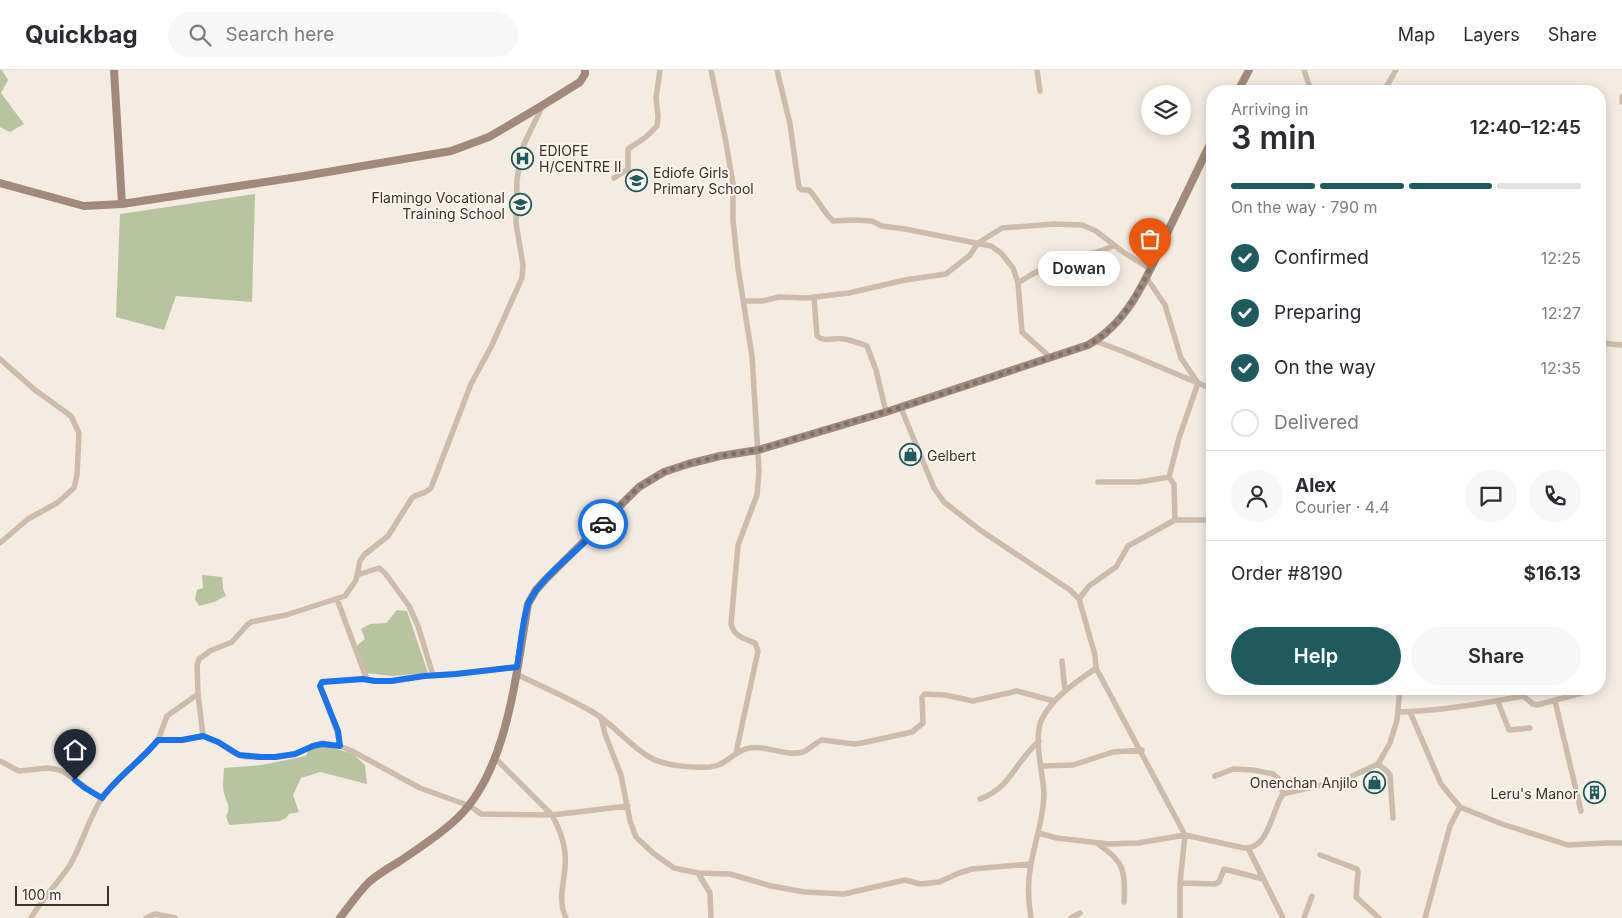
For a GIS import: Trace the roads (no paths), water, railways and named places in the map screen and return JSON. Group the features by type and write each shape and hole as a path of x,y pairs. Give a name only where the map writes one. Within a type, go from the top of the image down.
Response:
{"street":[{"path":"114,70 122,204"},
{"path":"0,183 84,206 122,204 451,151 489,137 543,105 580,82 585,74 585,70"},
{"path":"614,178 628,168 628,149 646,137 657,126 656,98 660,70"},
{"path":"711,70 724,127 733,184 733,220 752,356 759,472 757,495 738,545 731,624 732,630 736,635 755,643 758,651 736,753"},
{"path":"777,70 790,124 799,187 802,190 809,190 825,214 833,221 854,220 872,222 882,226 991,246 1001,253 1012,268 1018,283 1022,332 1050,357"},
{"path":"1037,70 1040,91"},
{"path":"1241,85 1249,70"},
{"path":"1304,70 1309,85"},
{"path":"1387,85 1396,70"},
{"path":"1622,97 1622,102"},
{"path":"203,736 198,694 197,664 199,659 210,651 232,642 252,622 278,618 345,596 358,575 360,561 388,536 412,498 431,488 472,384 485,360 522,278 523,264 516,223 517,180 523,149 543,105"},
{"path":"340,918 370,881 425,844 454,822 470,806 484,784 509,713 528,604 536,590 639,487 664,472 688,464 720,456 758,450 901,408 1095,342 1124,315 1148,273 1206,152"},
{"path":"743,301 849,293 905,280 946,274 970,255 978,243 1002,228 1054,224 1082,225 1096,231 1148,273 1165,305 1181,358 1198,382"},
{"path":"1018,283 1034,272 1066,260 1107,250 1114,245"},
{"path":"814,297 817,336 825,340 846,339 867,346 876,370 886,412"},
{"path":"1095,342 1122,351 1206,386"},
{"path":"1606,344 1622,345"},
{"path":"0,359 35,390 71,416 78,434 77,475 74,488 57,502 28,519 0,543"},
{"path":"1176,520 1174,484 1169,477 1179,438 1198,382"},
{"path":"901,408 934,488 944,502 980,530 1070,590 1079,600 1095,655 1096,668 1142,750 1185,835 1180,883 1180,918"},
{"path":"1098,482 1139,482 1169,477"},
{"path":"1079,600 1089,586 1116,567 1128,546 1176,520 1206,520"},
{"path":"358,575 378,568 385,573 410,606 433,675"},
{"path":"337,600 366,680"},
{"path":"1062,661 1065,692"},
{"path":"1031,918 1028,890 1044,794 1038,742 1042,717 1054,701 1096,668"},
{"path":"340,746 338,731 320,684 324,682 391,681 433,675 516,670 601,717 651,758 694,767 721,765 736,753 748,748 758,747 780,752 798,753 822,740 854,744 912,732 923,723 922,697 924,694 945,695 973,701 1017,691 1054,701"},
{"path":"31,918 70,865 102,798 158,740 167,716 198,694"},
{"path":"1283,794 1346,779 1378,764 1390,744 1399,712 1400,695"},
{"path":"1399,712 1498,702 1523,696 1535,704 1575,695"},
{"path":"1555,701 1581,811"},
{"path":"1498,702 1509,730 1530,728"},
{"path":"1410,712 1441,784 1460,807 1502,824 1568,845 1622,844"},
{"path":"601,717 605,734 621,775 632,828 639,841 674,868 698,873 730,874 780,887 829,894 844,894 905,880 920,884 939,882 959,873 972,870 1031,864"},
{"path":"158,740 182,740 203,736 246,757 275,757 295,754 322,744 340,746 420,788 470,806 481,814 552,815 628,806"},
{"path":"980,798 999,789 1007,782 1022,758 1038,742"},
{"path":"1042,766 1073,765 1113,752 1142,750"},
{"path":"494,757 552,815 558,826 565,844 565,875 560,899 566,918"},
{"path":"0,762 19,771 47,768 64,772 102,798"},
{"path":"1378,764 1390,776 1393,818"},
{"path":"1038,833 1096,843 1138,843 1185,835 1248,848 1253,847 1261,841 1283,794 1279,779 1273,774 1233,769 1215,776"},
{"path":"1425,918 1450,826 1460,807"},
{"path":"1096,843 1111,853 1120,866 1124,876 1124,902"},
{"path":"1248,848 1283,918"},
{"path":"1320,855 1358,872 1356,896 1380,918"},
{"path":"1180,883 1215,884 1219,882 1224,869 1263,879"},
{"path":"698,873 710,893 711,918"},
{"path":"1304,918 1312,896"},
{"path":"1071,918 1080,913"},
{"path":"146,918 156,914 175,918"}],"place":[{"name":"EDIOFE H/CENTRE II","path":"523,158"},
{"name":"Ediofe Girls Primary School","path":"637,180"},
{"name":"Flamingo Vocational Training School","path":"521,205"},
{"name":"Dowan","path":"1150,269"},
{"name":"Gelbert","path":"911,455"},
{"name":"Onenchan Anjilo","path":"1374,782"},
{"name":"Leru's Manor","path":"1594,793"}]}
